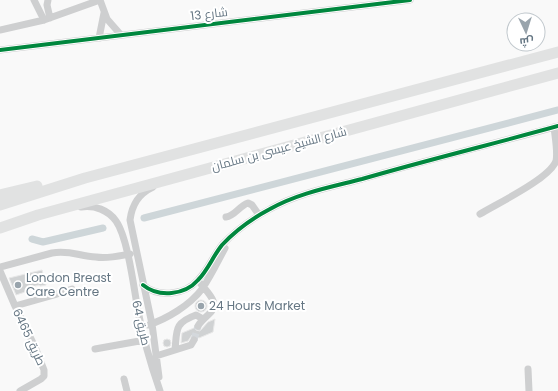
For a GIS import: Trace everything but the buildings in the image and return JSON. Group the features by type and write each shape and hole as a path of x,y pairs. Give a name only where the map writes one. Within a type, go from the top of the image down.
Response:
{"highway":[{"name":"شارع الشيخ عيسى بن سلمان","path":"0,205 85,178 558,52"},
{"name":"شارع الشيخ عيسى بن سلمان","path":"0,228 38,215 174,177 558,73"},
{"path":"0,195 85,178"}],"street":[{"path":"34,0 47,19"},
{"path":"0,30 47,19 86,2 100,0 104,13 111,25 120,35"},
{"name":"شارع 13","path":"0,50 410,0"},
{"path":"47,1 47,19"},
{"path":"99,38 104,13"},
{"name":"شارع 13","path":"0,54 11,49"},
{"path":"143,285 153,290 168,293 183,290 194,285 222,246 232,237 259,215 294,198 395,169 556,127 556,161 550,170 541,178 480,214"},
{"name":"طريق 64","path":"38,215 85,207 96,207 110,215 116,221 120,229 127,255 150,361 160,391 152,324 130,220 131,212 140,196 147,190 174,177"},
{"path":"226,217 230,217 244,204 248,203 252,205 259,215"},
{"path":"142,327 165,318 183,306 204,287 232,237"},
{"path":"0,267 61,252 94,257 108,257 136,253"},
{"name":"طريق 6465","path":"0,271 14,306 35,347 44,370 44,376 38,382 20,391"},
{"path":"198,281 213,298 215,305 212,312 203,319 198,326"},
{"path":"14,306 54,295 72,288"},
{"path":"175,350 177,328 180,324 196,315 203,319"},
{"path":"95,349 145,340"},
{"path":"156,356 191,345 194,340"},
{"path":"528,369 529,391"},
{"path":"124,379 127,391"}],"waterway":[{"path":"144,218 558,110"},
{"path":"32,239 43,242 103,228"}],"tunnel":[{"path":"194,340 198,326"}],"cycle path":[{"path":"0,50 410,0"},
{"path":"143,285 149,289 164,293 179,292 193,285 202,276 222,245 244,225 281,203 315,191 558,126"}],"place":[{"name":"London Breast Care Centre","path":"18,285"},
{"name":"24 Hours Market","path":"201,306"}]}
